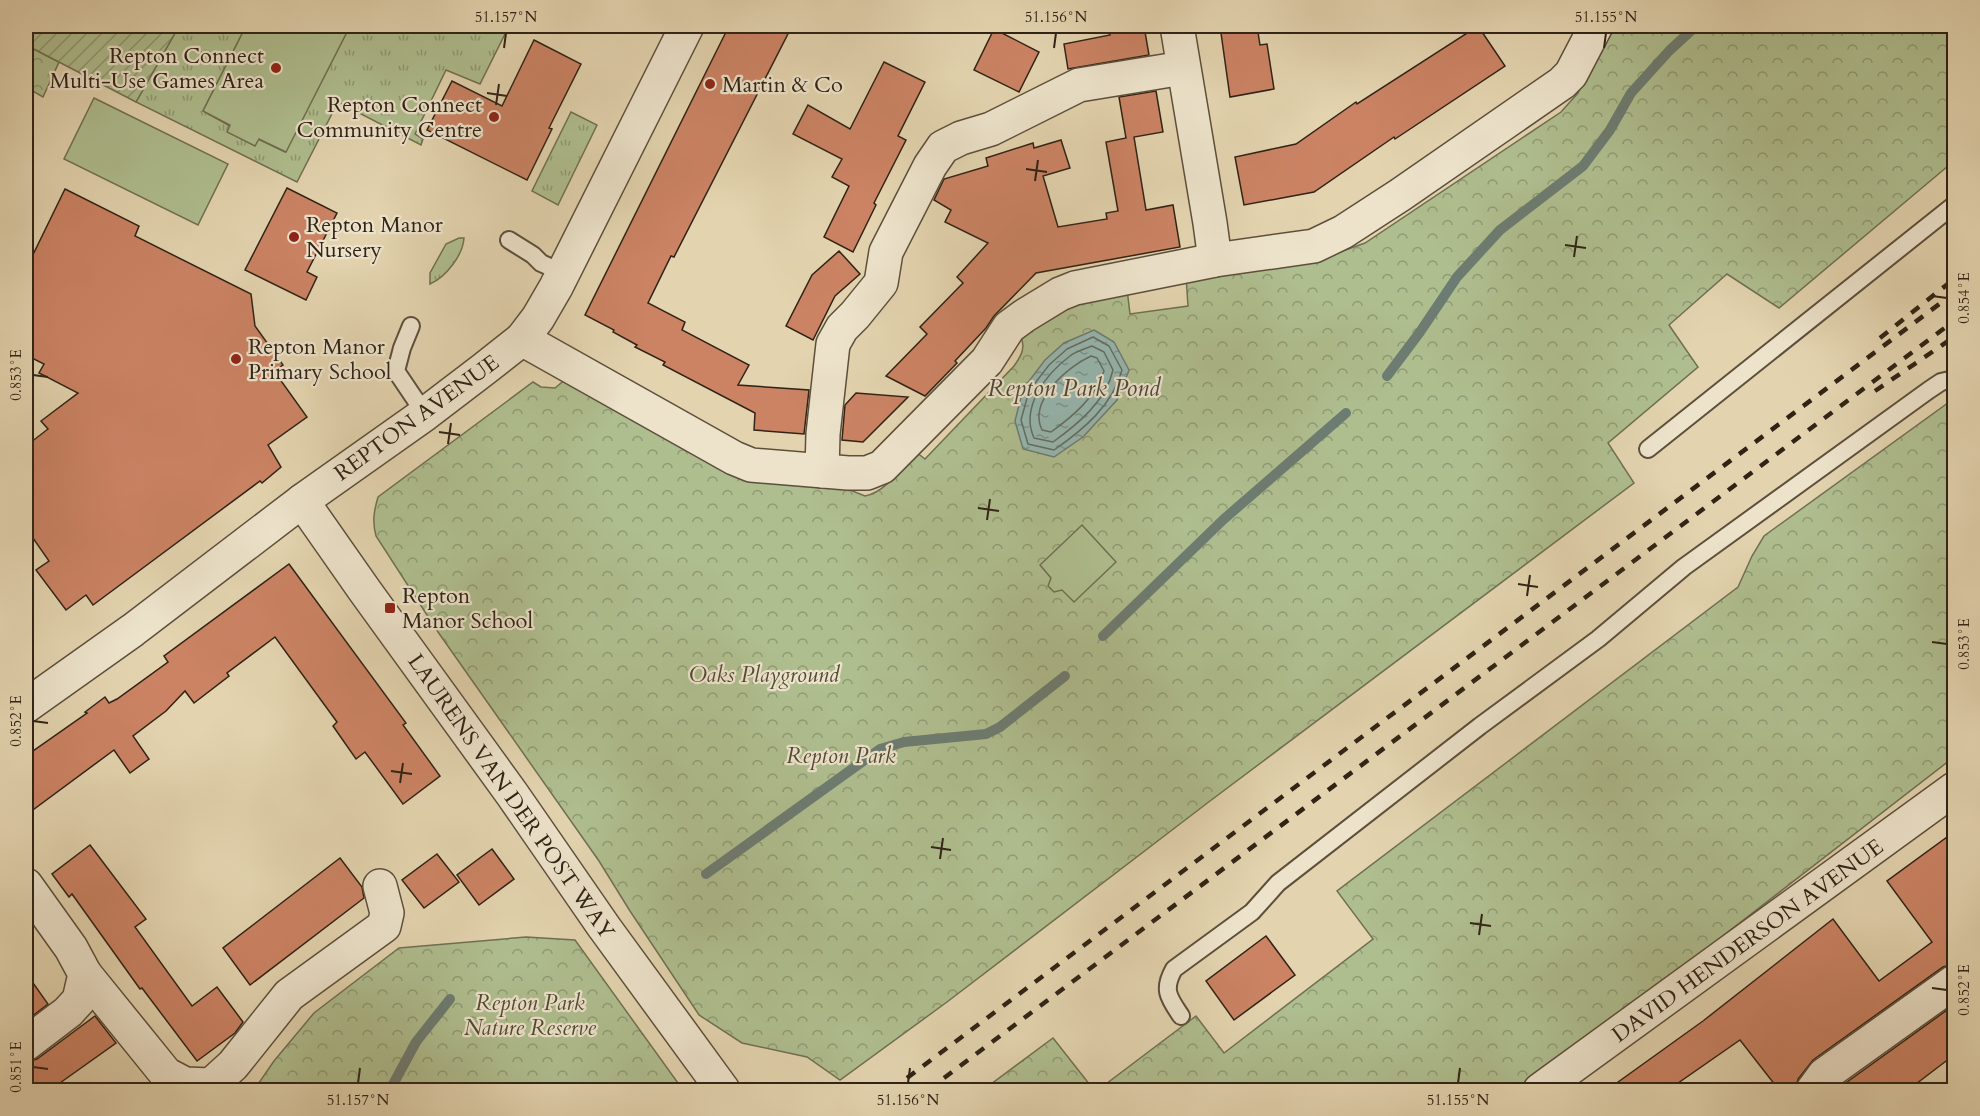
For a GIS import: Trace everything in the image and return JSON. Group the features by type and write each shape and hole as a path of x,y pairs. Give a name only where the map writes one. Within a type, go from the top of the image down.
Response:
{"street":[{"name":"REPTON AVENUE","path":"26,706 133,630 302,501 425,414 522,339 538,318 563,273 687,26"},
{"path":"1177,26 1215,260"},
{"path":"522,339 734,458 751,465 867,473 882,467 987,361 1009,327 1024,316 1060,294 1075,288 1215,260 1314,246 1343,232 1459,156 1562,83 1571,74 1596,26"},
{"path":"822,471 823,434 833,344 842,328 881,283 886,252 930,166 943,147 961,138 991,129 1079,85 1183,68"},
{"name":"LAURENS VAN DER POST WAY","path":"302,501 512,794 604,927 723,1090"},
{"name":"DAVID HENDERSON AVENUE","path":"1540,1090 1954,789"},
{"path":"26,885 71,948 85,974 159,1082 200,1086 211,1085 233,1065 289,995 384,926 387,913 380,886"},
{"path":"26,1044 80,1000 85,974"},
{"path":"1813,1090 1824,1075 1954,982"}],"lane":[{"path":"1648,449 1954,205"},
{"path":"508,240 541,262 563,273"},
{"path":"411,326 396,371 425,414"},
{"path":"1181,1016 1167,991 1168,980 1174,969 1252,912 1278,883 1480,726 1598,639 1684,567 1941,382 1954,379"}],"green space":[{"path":"26,26 179,26 136,102 26,45"},
{"path":"179,26 246,26 203,111 230,126 228,131 255,145 258,139 285,152 350,26 509,26 480,84 446,70 415,134 423,139 421,145 338,102 297,182 136,102"},
{"name":"Repton Connect Multi-Use Games Area","path":"246,26 350,26 286,152 259,139 255,146 227,132 230,125 203,111"},
{"name":"Repton Park","path":"1612,26 1954,26 1954,161 1779,308 1727,274 1669,325 1698,367 1608,443 1634,483 1210,801 947,1002 840,1080 807,1057 742,1043 699,1015 599,861 438,632 376,536 374,516 378,497 533,382 541,387 555,388 567,378 865,496 873,494 887,484 916,452 925,459 1014,366 1022,351 1023,343 1020,334 1061,305 1127,289 1130,314 1188,306 1186,276 1323,258 1365,243 1561,112 1578,93"},
{"path":"26,45 59,62 43,97 31,90 26,101"},
{"path":"94,98 228,164 198,225 64,159"},
{"path":"571,112 597,125 558,205 532,191"},
{"path":"464,238 463,245 453,265 430,284 430,273 446,244"},
{"path":"1954,400 1954,757 1524,1090 1098,1090 1196,1016 1224,1053 1373,939 1337,891 1738,587 1764,536"},
{"path":"1082,525 1116,562 1074,602 1062,590 1054,592 1048,586 1051,578 1040,565"},
{"name":"Repton Park Nature Reserve","path":"526,937 575,940 683,1090 254,1090 274,1061 314,1013 399,948"},
{"path":"1053,1038 1094,1090 983,1090"}],"water":[{"name":"Repton Park Pond","path":"1094,330 1114,342 1129,370 1117,400 1083,437 1054,457 1023,449 1015,421 1023,389 1045,360 1064,343"}],"building":[{"path":"729,26 792,26 674,257 671,256 648,303 685,322 682,330 749,365 738,385 809,390 804,434 754,430 755,413 663,365 665,362 635,347 637,345 613,332 614,330 585,315"},
{"path":"1108,26 1144,26 1149,55 1068,69 1064,44 1110,35"},
{"path":"1220,26 1257,26 1260,45 1267,44 1274,89 1230,97"},
{"path":"1478,26 1505,66 1395,139 1394,137 1314,192 1244,205 1235,157 1296,144 1356,102 1357,104"},
{"path":"994,29 1039,52 1019,92 974,70"},
{"name":"Repton Connect Community Centre","path":"534,40 581,64 549,128 552,129 527,180 427,130 452,81 502,106"},
{"path":"884,62 925,82 898,136 906,140 874,203 876,205 853,252 824,237 849,186 832,177 842,159 793,134 808,105 850,129"},
{"path":"1156,91 1163,132 1134,137 1146,210 1173,205 1180,247 1036,273 994,316 986,328 955,361 957,363 925,396 886,376 927,334 920,327 963,283 957,277 988,243 945,222 951,210 934,200 944,179 988,166 986,158 1033,143 1034,148 1061,140 1070,168 1043,176 1058,227 1107,219 1106,213 1118,211 1106,142 1126,138 1119,97"},
{"name":"Repton Manor Nursery","path":"287,188 337,213 307,272 317,277 306,300 245,270"},
{"path":"65,189 139,226 135,236 251,294 255,326 283,365 274,371 307,417 268,445 281,467 262,483 260,481 93,605 86,595 66,610 36,570 49,561 26,528 26,446 48,429 41,421 78,393 39,373 44,364 26,355 26,269"},
{"path":"839,251 860,274 835,296 813,340 786,326 812,275"},
{"path":"856,393 908,397 863,442 842,440 845,405"},
{"path":"289,564 406,723 403,725 440,776 403,804 365,752 356,759 333,726 337,722 275,637 227,673 229,676 194,703 185,691 166,711 133,736 149,759 130,773 114,750 26,815 26,756 87,713 85,712 105,697 109,703 117,699 168,662 164,656"},
{"path":"1954,832 1954,964 1943,967 1813,1060 1798,1079 1795,1090 1779,1090 1740,1040 1668,1090 1607,1090 1703,1021 1833,919 1879,981 1932,942 1887,881"},
{"path":"90,845 146,919 135,927 192,1006 217,987 243,1022 235,1033 197,1061 142,988 140,989 72,894 69,897 52,874"},
{"path":"492,849 514,879 479,905 457,875"},
{"path":"437,854 459,882 424,908 402,880"},
{"path":"340,858 362,887 364,898 250,985 223,948"},
{"path":"1266,936 1295,975 1234,1020 1206,981"},
{"path":"26,973 48,1004 26,1021"},
{"path":"1954,1005 1954,1055 1908,1090 1836,1090"},
{"path":"95,1016 116,1043 50,1090 26,1090 26,1062 37,1059"}],"waterway":[{"path":"1387,376 1457,277 1500,230 1583,166 1610,130 1631,93 1669,51 1696,26"},
{"path":"1103,636 1224,519 1346,413"},
{"path":"706,874 880,749 904,742 986,734 1000,727 1065,676"},
{"path":"390,1090 416,1042 450,999"}],"railway":[{"path":"1880,338 1954,279"},
{"path":"891,1090 1954,293"},
{"path":"928,1090 1954,321"},
{"path":"1875,391 1954,337"}],"place":[{"name":"Repton Connect Multi-Use Games Area","path":"276,68"},
{"name":"Martin & Co","path":"710,84"},
{"name":"Repton Connect Community Centre","path":"494,117"},
{"name":"Repton Manor Nursery","path":"294,237"},
{"name":"Repton Manor Primary School","path":"236,359"},
{"name":"Repton Manor School","path":"390,608"}],"park label":[{"name":"Oaks Playground","path":"764,674"}]}
